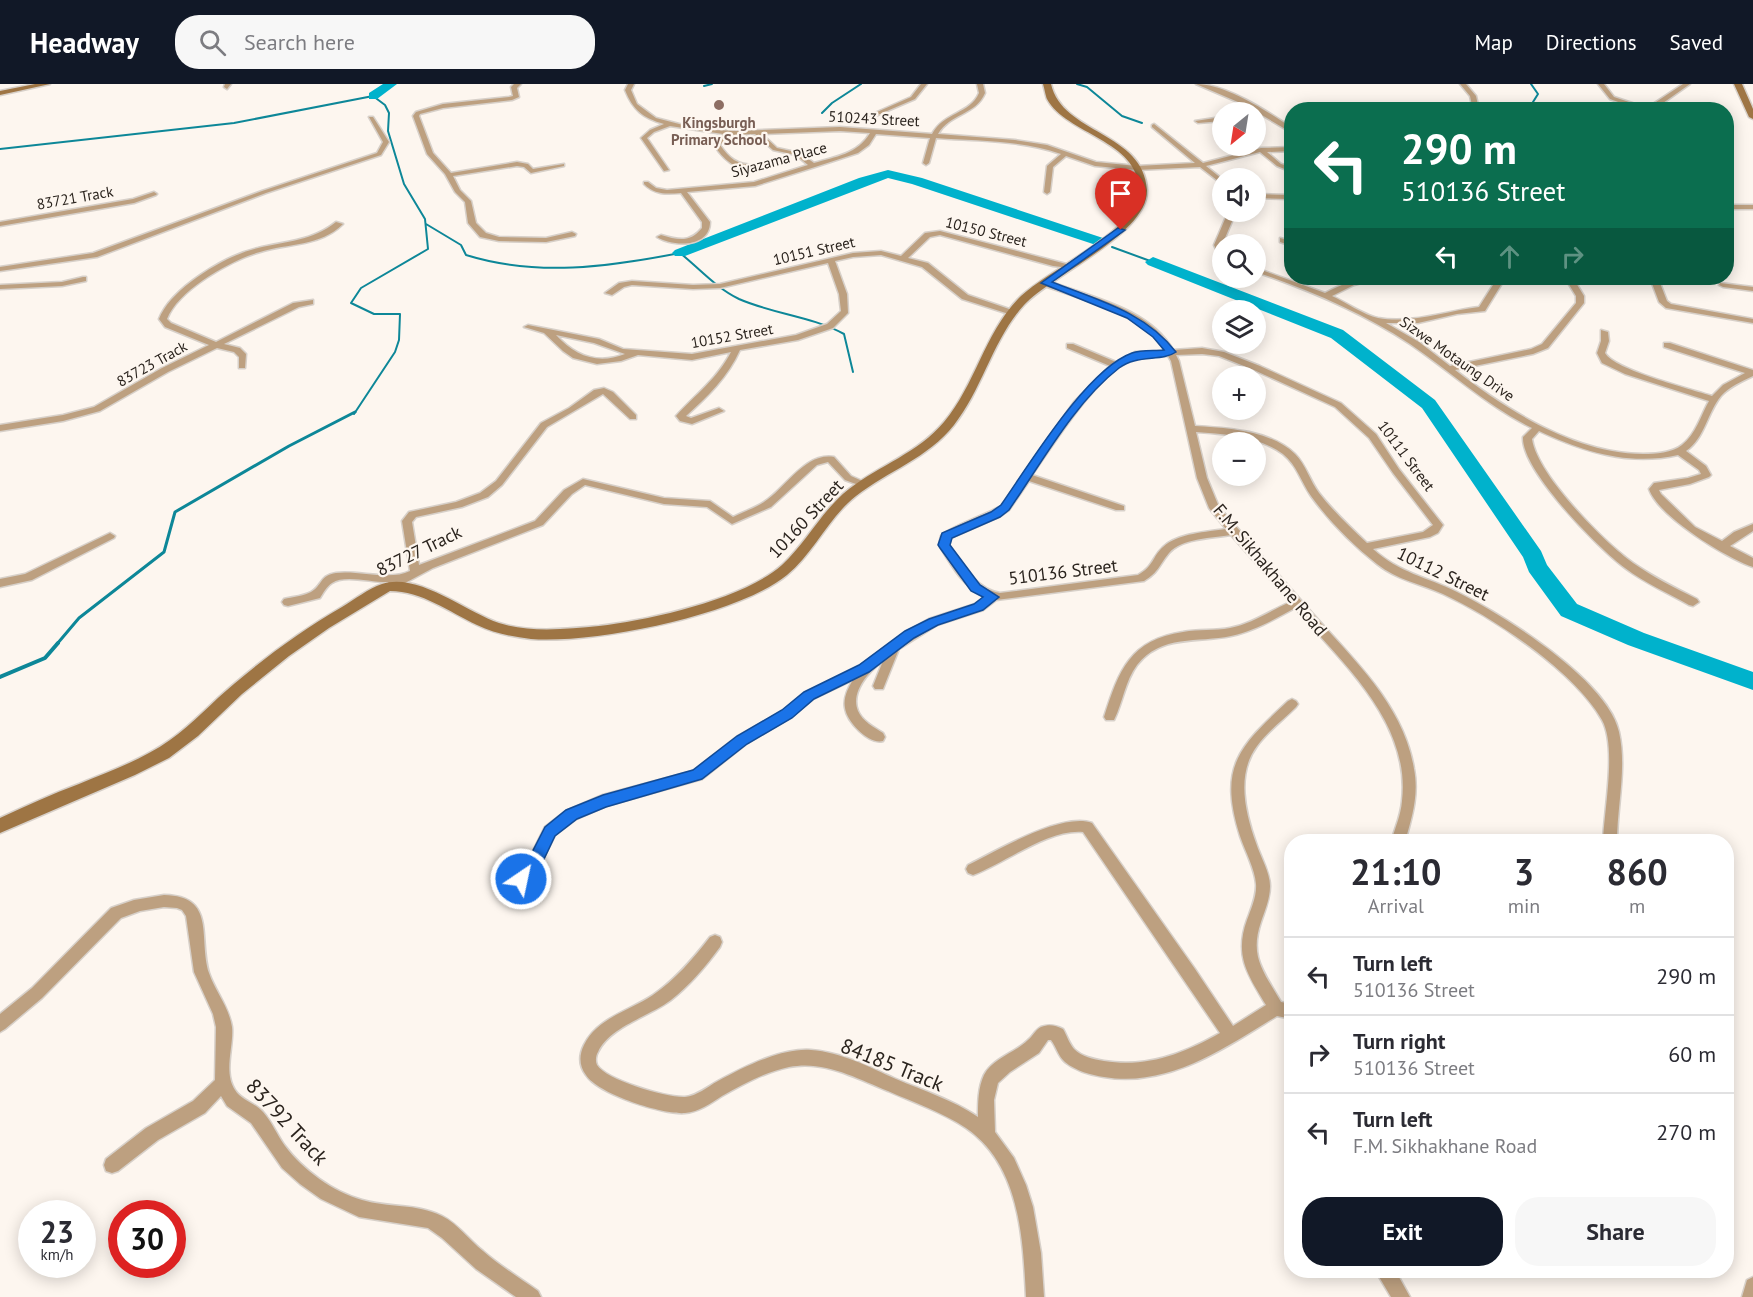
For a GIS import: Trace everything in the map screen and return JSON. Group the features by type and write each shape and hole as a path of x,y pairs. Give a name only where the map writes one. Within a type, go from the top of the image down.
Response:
{"street":[{"path":"0,93 46,84"},
{"path":"518,84 514,87 516,97 510,99 443,106 417,114 430,154 449,175 457,191 468,201 472,223 483,234 499,239 546,240 572,234"},
{"name":"510243 Street","path":"631,84 628,90 634,105 649,116 669,124 727,133 828,129 1029,143 1095,164 1137,168 1202,165 1239,156"},
{"path":"871,116 913,98 924,84"},
{"path":"926,163 942,123 978,102 982,93 980,84"},
{"path":"1047,84 1048,96 1057,108 1114,144 1137,168"},
{"path":"1199,84 1252,105 1284,126"},
{"path":"1463,84 1473,96 1474,102"},
{"path":"1601,84 1612,98 1624,102"},
{"path":"1660,102 1687,84"},
{"path":"1738,84 1753,117"},
{"path":"0,270 94,255 264,192 379,154 386,142 371,118"},
{"path":"1198,121 1212,120"},
{"path":"666,170 644,138 652,131 669,124"},
{"path":"1154,126 1212,174"},
{"name":"Siyazama Place","path":"646,183 660,192 747,186 856,152 867,144 874,131"},
{"path":"727,133 717,145 730,162 740,167 765,166"},
{"path":"757,133 775,149 798,154 813,166"},
{"name":"510243 Street","path":"1266,150 1284,149"},
{"path":"1047,192 1050,166 1066,153"},
{"path":"1266,153 1284,167"},
{"path":"449,175 517,164 526,165 531,171 562,165"},
{"name":"10160 Street","path":"388,587 428,593 452,603 492,626 513,631 585,633 652,622 727,599 779,575 796,559 836,507 864,483 925,447 947,426 967,398 1012,313 1045,283 1121,230 1135,215 1143,191 1137,168"},
{"path":"661,237 674,243 685,243 702,234 706,228 706,222 683,191"},
{"name":"83721 Track","path":"0,224 134,201 154,194"},
{"path":"1266,196 1284,197"},
{"path":"1734,207 1753,207"},
{"path":"1740,207 1753,218"},
{"path":"242,366 243,356 237,350 217,345 168,325 163,319 166,307 185,290 246,254 313,240 339,224"},
{"name":"10150 Street","path":"904,258 928,235 940,233 1053,264 1070,266"},
{"name":"10151 Street","path":"609,293 622,285 632,283 693,287 729,284 831,260 872,253 904,258 932,268 965,297 1012,313"},
{"name":"10152 Street","path":"528,327 596,341 622,351 692,357 798,337 836,322 844,311 846,305 831,260"},
{"name":"Sizwe Motaung Drive","path":"1266,274 1284,280"},
{"path":"0,287 62,284 83,279"},
{"name":"F.M. Sikhakhane Road","path":"1045,283 1130,316 1156,334 1171,352 1206,492 1214,508 1386,708 1403,747 1410,787 1409,803 1400,834"},
{"name":"Sizwe Motaung Drive","path":"1297,285 1327,296 1406,338 1488,399 1540,427 1615,453 1648,456 1679,451"},
{"path":"1327,296 1347,285"},
{"path":"1372,319 1418,321 1482,309 1497,285"},
{"path":"1448,369 1533,351 1545,346 1580,303 1573,285"},
{"path":"1657,285 1663,302 1669,306 1753,321"},
{"path":"1723,285 1753,289"},
{"name":"83723 Track","path":"0,428 91,412 165,370 296,305 310,302"},
{"path":"547,331 562,348 584,360 616,361 636,353"},
{"path":"1604,332 1605,341 1601,356 1605,361 1628,372 1714,400"},
{"path":"1667,345 1753,373"},
{"path":"1070,346 1116,365"},
{"path":"719,411 692,421 683,419 681,416 710,389 730,363 736,350"},
{"name":"10111 Street","path":"1171,352 1202,351 1231,358 1327,398 1362,424 1438,525 1434,531 1426,535 1365,547"},
{"name":"510136 Street","path":"1171,352 1135,356 1116,365 1077,404 1027,477 999,512 951,533 944,541 949,552 976,588 993,597 1140,578 1158,567 1165,551 1173,544 1232,531"},
{"path":"1753,373 1730,384 1714,400 1689,444 1679,451 1703,468 1706,475 1690,481 1654,487 1654,491 1691,529 1753,563"},
{"path":"415,571 407,521 413,514 458,506 484,495 498,483 544,425 572,410 597,392 604,391 610,394 633,417"},
{"path":"1540,427 1529,435 1526,441 1527,447 1534,462 1563,500 1621,560 1693,602"},
{"name":"10112 Street","path":"1190,429 1244,433 1286,452 1301,467 1314,493 1365,547 1387,566 1460,598 1500,621 1557,663 1610,720 1614,739 1610,834"},
{"name":"83727 Track","path":"0,826 138,767 163,753 181,741 244,683 318,627 415,571 539,523 567,492 583,482 664,501 710,504 732,521 767,504 822,459 831,459 848,478 864,483"},
{"path":"1027,477 1120,508"},
{"path":"1722,547 1738,534 1753,527"},
{"path":"0,583 28,577 110,536"},
{"path":"288,602 316,595 327,581 334,577 356,575 376,579 404,577"},
{"path":"503,887 521,879 530,871 550,831 572,815 603,801 697,775 742,740 787,714 809,696 864,669 924,627 979,607 993,597"},
{"path":"1110,717 1123,675 1134,660 1150,647 1182,636 1240,629 1297,603"},
{"path":"879,686 895,646"},
{"path":"864,669 852,690 851,710 859,725 879,737"},
{"path":"987,1135 986,1100 991,1079 1005,1066 1033,1047 1043,1034 1051,1032 1058,1034 1067,1053 1080,1062 1105,1071 1121,1073 1169,1065 1284,1010 1250,957 1248,947 1264,894 1263,883 1239,803 1240,766 1257,737 1292,704"},
{"path":"973,869 1052,832 1077,825 1087,827 1230,1035"},
{"name":"83792 Track","path":"0,1024 37,993 116,913 131,906 177,899 185,902 194,912 201,974 209,986 224,1026 221,1058 223,1083 232,1100 253,1112 294,1168 317,1186 358,1207 424,1218 440,1224 477,1258 532,1297"},
{"name":"84185 Track","path":"715,942 694,968 670,990 600,1036 590,1050 588,1058 593,1072 605,1081 633,1093 686,1105 699,1101 763,1067 796,1058 813,1058 857,1070 962,1117 987,1135 1005,1156 1015,1178 1027,1228 1035,1297"},
{"path":"112,1165 152,1134 199,1107 223,1083"},
{"path":"1389,1278 1401,1297"},
{"path":"1751,1297 1753,1286"}],"waterway":[{"path":"373,96 391,84"},
{"path":"704,86 712,84"},
{"path":"822,113 832,103 861,84"},
{"path":"1077,84 1087,87 1122,116 1142,123"},
{"path":"1531,84 1538,94 1533,102"},
{"path":"0,149 234,123 373,96 385,105 389,113 388,131 404,184 425,219 428,249 361,288 351,303 374,314 400,314 399,340 395,352 354,414"},
{"path":"680,253 864,181 888,174 917,181 1098,241"},
{"path":"426,224 461,245 466,255 519,266 546,268 599,266 680,253 715,284 739,299 818,323 844,334 853,372"},
{"path":"1112,247 1153,262"},
{"path":"1153,262 1337,334 1429,404 1533,556 1537,567 1569,610 1636,639 1753,681"},
{"path":"57,644 79,618 164,552 175,512 289,446 355,412"},
{"path":"0,677 45,658 58,643"}],"place":[{"name":"Kingsburgh Primary School","path":"719,105"}],"route":[{"path":"521,879 530,871 550,831 572,815 603,801 697,775 708,769 742,740 778,720 815,692 864,669 910,634 933,622 979,607 993,597 976,588 944,545 946,536 996,515 1005,508 1077,404 1116,365 1130,357 1171,352 1156,334 1130,316 1045,283 1121,230"}]}
